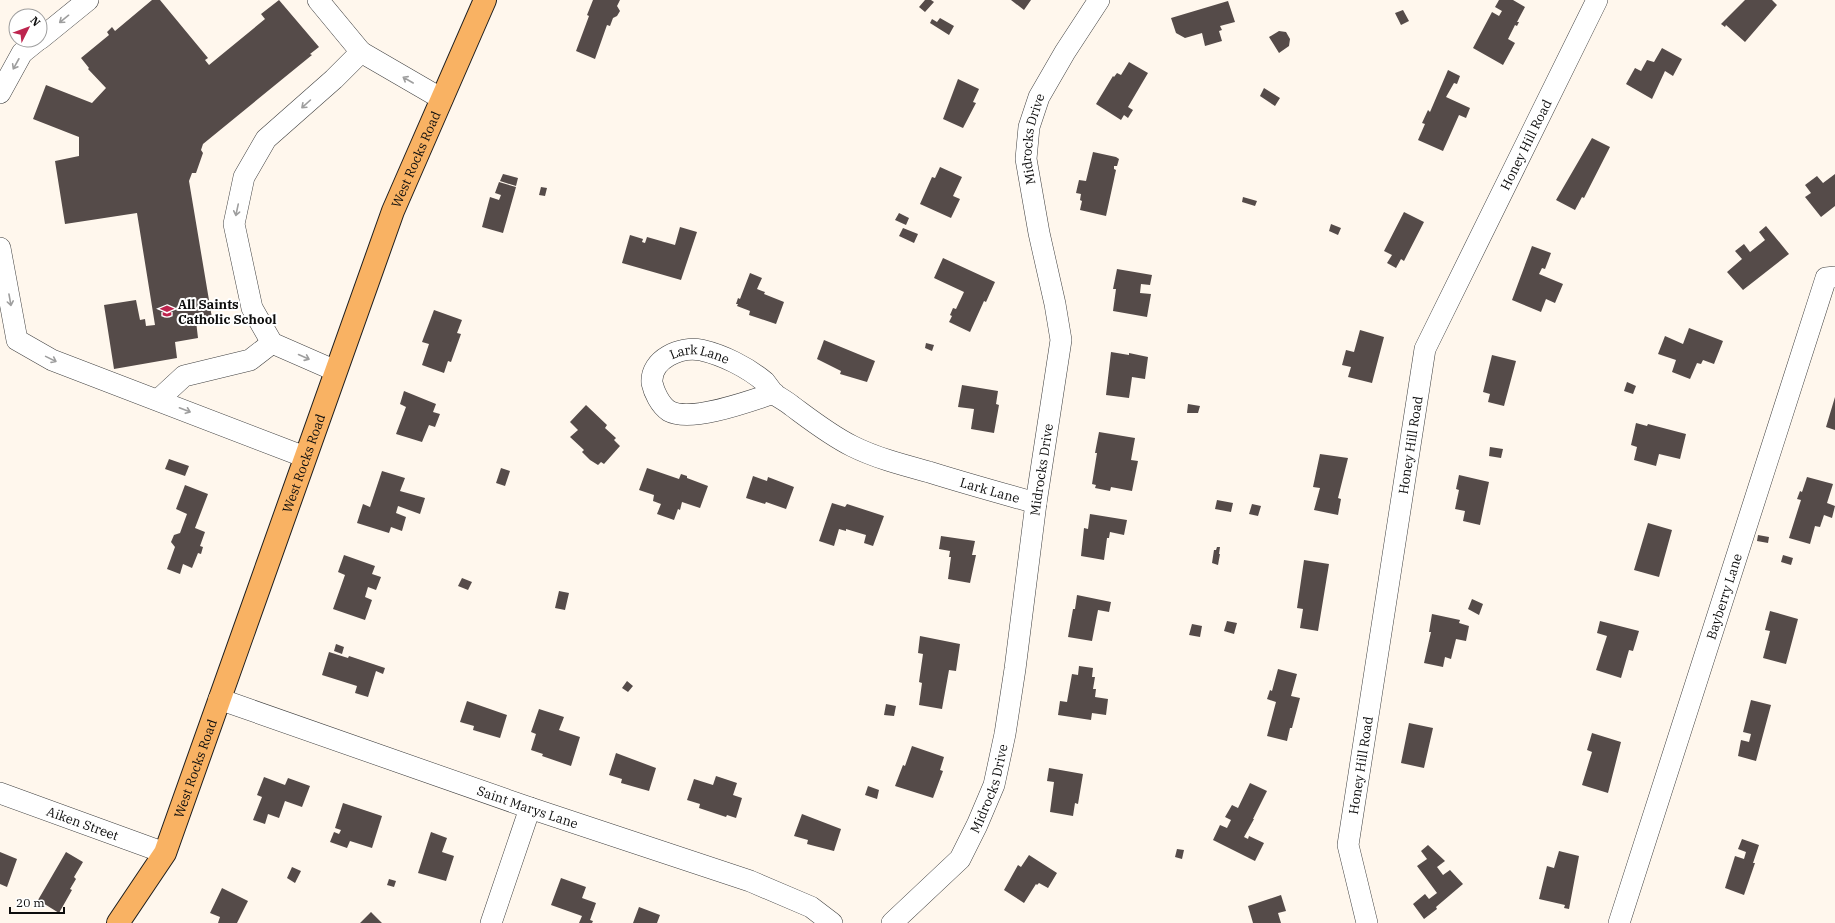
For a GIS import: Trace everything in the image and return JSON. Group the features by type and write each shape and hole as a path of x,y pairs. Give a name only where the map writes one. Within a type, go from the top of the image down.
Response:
{"main road":[{"name":"West Rocks Road","path":"118,923 165,853 393,211 485,0"}],"street":[{"path":"48,32 88,0"},
{"path":"318,0 361,52 442,99"},
{"name":"Midrocks Drive","path":"892,923 960,859 977,825 994,785 1005,734 1016,669 1036,503 1060,340 1055,304 1039,233 1026,159 1029,127 1039,97 1064,52 1099,0"},
{"name":"Honey Hill Road","path":"1368,923 1348,845 1425,349 1597,0"},
{"path":"0,93 22,53 28,48"},
{"path":"336,371 272,343 252,308 234,224 244,177 266,140 361,52"},
{"path":"0,248 17,340 52,360 305,457"},
{"name":"Bayberry Lane","path":"1619,923 1826,278 1835,277"},
{"path":"158,400 184,376 250,360 272,343"},
{"name":"Lark Lane","path":"774,393 722,409 695,414 678,414 668,410 660,402 653,389 652,378 655,369 663,360 673,353 686,350 699,350 717,355 750,371 766,384 774,393 822,429 851,446 877,457 1036,503"},
{"name":"Saint Marys Lane","path":"219,699 530,808 750,881 811,907 832,923"},
{"name":"Aiken Street","path":"0,793 165,853"},
{"path":"491,923 530,808"}],"building":[{"path":"152,0 160,0 208,58 205,60 209,65 265,19 261,14 279,0 319,47 310,54 312,55 203,144 201,150 203,153 196,173 192,173 189,181 212,318 196,321 198,338 175,342 177,358 114,369 104,305 136,300 140,320 145,319 146,326 155,325 137,213 65,224 55,161 79,156 79,137 33,119 46,85 92,103 106,88 88,69 89,68 81,58 109,35 107,32 112,27 115,31"},
{"path":"593,0 620,0 617,6 620,11 617,16 613,18 610,26 607,25 595,59 576,51 589,16 587,15"},
{"path":"925,0 931,0 934,2 925,12 919,7"},
{"path":"1011,0 1031,0 1024,10"},
{"path":"1499,0 1513,0 1525,7 1517,22 1519,22 1517,26 1515,25 1508,39 1515,43 1503,65 1473,48 1492,12 1499,16 1502,11 1495,7"},
{"path":"1745,0 1772,0 1777,5 1745,42 1726,25 1725,27 1721,24"},
{"path":"1228,1 1235,22 1220,26 1222,30 1219,31 1222,41 1205,46 1202,33 1185,38 1176,33 1171,18"},
{"path":"1403,10 1409,21 1401,25 1395,13"},
{"path":"940,18 954,26 949,35 930,23 932,19 937,22"},
{"path":"1279,31 1286,32 1290,39 1289,46 1279,53 1269,37"},
{"path":"1662,48 1682,59 1673,76 1665,71 1652,99 1626,84 1635,68 1641,71 1647,60 1654,62"},
{"path":"1129,62 1148,73 1128,107 1133,110 1128,118 1124,115 1121,120 1096,104 1113,76 1114,77 1117,73 1121,75"},
{"path":"1448,70 1460,76 1457,84 1454,83 1446,97 1470,108 1466,118 1459,115 1443,151 1418,140 1425,124 1422,123 1428,110 1430,112"},
{"path":"958,79 979,89 973,102 976,103 963,128 943,119"},
{"path":"1264,88 1280,98 1275,106 1260,96"},
{"path":"1592,138 1610,147 1584,198 1582,197 1575,210 1556,200"},
{"path":"1093,152 1119,159 1117,166 1114,166 1114,169 1116,170 1106,216 1080,210 1082,201 1080,200 1081,194 1076,193 1079,180 1086,181"},
{"path":"940,167 962,177 953,196 960,199 951,218 920,204 932,177 935,178"},
{"path":"503,174 518,178 516,186 500,181"},
{"path":"1835,174 1835,206 1821,217 1805,197 1811,193 1805,185 1817,176 1823,183"},
{"path":"499,182 516,187 503,233 482,227 490,197 499,200 501,195 495,193"},
{"path":"541,187 547,188 545,196 539,195"},
{"path":"1243,197 1257,201 1255,206 1242,202"},
{"path":"1404,212 1424,222 1404,261 1401,259 1396,268 1387,263 1392,255 1384,251"},
{"path":"899,213 909,218 906,225 895,220"},
{"path":"1331,224 1341,228 1338,235 1329,231"},
{"path":"1766,226 1789,254 1743,290 1727,272 1742,259 1735,251 1744,244 1750,252 1765,240 1759,232"},
{"path":"680,227 697,232 681,280 622,263 630,235 643,239 642,242 645,243 647,237 675,245"},
{"path":"903,228 918,234 914,243 899,236"},
{"path":"1532,246 1551,253 1545,269 1542,268 1539,274 1563,284 1555,303 1546,299 1541,312 1512,300"},
{"path":"943,258 995,282 986,302 984,301 970,332 949,322 952,316 950,315 953,308 956,309 964,292 934,278"},
{"path":"1117,269 1152,275 1150,285 1141,284 1140,293 1151,294 1147,317 1113,311 1116,289 1113,289"},
{"path":"750,273 762,278 757,289 765,292 764,294 784,302 776,324 749,315 750,311 737,306 738,304 736,304 738,298 740,299"},
{"path":"434,310 462,320 457,333 461,334 451,362 448,361 444,373 422,365 429,344 422,342"},
{"path":"1689,328 1723,341 1714,364 1703,360 1701,364 1697,363 1690,379 1672,372 1676,360 1658,354 1665,336 1683,344"},
{"path":"1360,330 1384,337 1372,383 1348,377 1351,367 1342,365 1346,350 1354,352"},
{"path":"824,340 875,361 867,382 840,374 841,371 817,359"},
{"path":"926,343 934,345 932,351 925,348"},
{"path":"1111,352 1129,355 1129,353 1148,357 1145,379 1132,377 1129,398 1106,395"},
{"path":"1492,355 1516,361 1504,406 1488,402 1490,394 1483,392"},
{"path":"1627,382 1636,386 1633,394 1624,391"},
{"path":"962,385 998,391 996,404 999,405 994,433 971,429 974,409 958,407"},
{"path":"404,391 436,404 433,412 440,414 435,427 429,425 422,442 396,434 406,407 400,404"},
{"path":"1835,397 1835,430 1826,427"},
{"path":"1188,404 1200,406 1198,413 1187,413"},
{"path":"586,405 607,425 605,428 616,438 614,440 620,446 604,464 601,462 598,465 590,460 582,452 584,450 570,437 578,430 570,422"},
{"path":"1636,423 1647,426 1648,424 1686,434 1680,459 1659,454 1656,466 1634,460 1637,447 1631,445"},
{"path":"1099,432 1135,438 1131,460 1138,461 1132,491 1111,487 1110,491 1095,488 1096,485 1092,484"},
{"path":"1490,447 1503,449 1501,458 1489,456"},
{"path":"1320,454 1348,458 1338,498 1341,499 1338,515 1314,510 1320,488 1313,487"},
{"path":"169,459 189,466 185,476 165,469"},
{"path":"501,468 510,471 505,486 496,483"},
{"path":"647,468 679,479 681,474 687,476 687,478 708,486 700,508 682,502 680,510 678,509 674,520 657,514 661,504 653,501 654,495 639,490"},
{"path":"382,471 405,478 400,491 425,498 420,514 398,506 396,513 406,517 402,531 391,527 389,533 357,523 363,504 370,507"},
{"path":"1459,475 1489,482 1480,525 1463,521 1465,511 1455,509 1459,490 1456,489"},
{"path":"753,476 767,481 768,477 794,487 786,509 766,502 765,504 746,498"},
{"path":"1807,477 1833,484 1827,503 1835,506 1832,518 1824,515 1820,527 1815,526 1810,544 1789,538 1801,500 1797,499 1800,491 1802,492"},
{"path":"185,485 208,494 195,528 205,532 200,546 203,547 201,554 198,553 192,568 183,564 180,574 167,569 175,547 171,542 174,535 180,533 187,514 176,509"},
{"path":"1217,500 1233,503 1231,512 1215,509"},
{"path":"832,503 845,507 847,504 884,516 873,546 864,543 866,535 846,529 846,531 839,529 834,546 819,541"},
{"path":"1252,504 1261,506 1258,516 1249,514"},
{"path":"1090,514 1127,520 1124,535 1110,532 1109,538 1107,538 1104,560 1081,556 1084,528 1088,529"},
{"path":"1648,523 1672,530 1659,577 1634,570"},
{"path":"1758,535 1769,537 1768,543 1757,541"},
{"path":"941,536 975,541 972,555 976,555 970,583 948,579 951,557 949,557 950,551 939,549"},
{"path":"1217,547 1220,547 1218,565 1212,563 1214,550 1216,550"},
{"path":"344,555 375,566 372,574 381,577 376,590 368,587 365,597 372,600 365,620 333,609 345,575 338,572"},
{"path":"1783,555 1793,558 1791,565 1781,562"},
{"path":"1304,560 1329,564 1318,631 1300,628 1303,609 1297,608"},
{"path":"462,578 472,582 468,590 458,586"},
{"path":"559,591 569,593 565,610 555,608"},
{"path":"1077,595 1111,602 1109,612 1098,610 1092,641 1068,637"},
{"path":"1472,599 1483,604 1479,615 1468,609"},
{"path":"1770,611 1798,619 1786,664 1763,658 1770,631 1765,630"},
{"path":"1432,614 1460,620 1459,623 1469,626 1466,641 1456,639 1451,659 1445,657 1443,667 1424,663 1431,632 1429,632"},
{"path":"1227,621 1237,623 1234,634 1224,631"},
{"path":"1600,621 1639,631 1633,651 1629,650 1621,678 1596,670 1607,636 1597,633"},
{"path":"1192,624 1202,626 1200,637 1189,635"},
{"path":"920,636 960,644 956,671 949,670 942,709 919,705 922,683 919,682 923,654 918,653"},
{"path":"336,644 344,647 342,654 334,651"},
{"path":"329,652 348,658 349,656 385,668 383,674 376,671 368,697 355,693 357,686 322,675"},
{"path":"1079,666 1093,668 1092,677 1095,677 1093,689 1096,689 1095,697 1108,699 1106,715 1092,713 1091,720 1058,715 1060,701 1067,702 1072,674 1078,675"},
{"path":"1278,669 1297,674 1291,696 1300,698 1287,741 1267,736 1276,702 1267,699 1270,690 1272,691"},
{"path":"627,681 633,686 628,692 622,688"},
{"path":"1751,700 1771,705 1756,761 1738,756 1741,740 1749,742 1751,734 1743,732"},
{"path":"467,701 507,715 500,738 473,730 474,726 460,722"},
{"path":"886,704 896,706 894,716 884,715"},
{"path":"539,709 564,717 559,730 580,737 571,766 542,756 543,754 531,750 536,734 531,732"},
{"path":"1409,723 1433,728 1424,768 1401,763"},
{"path":"1592,733 1621,742 1608,793 1582,785 1592,752 1587,750"},
{"path":"912,746 944,757 940,770 943,771 933,798 895,786 903,765 905,766"},
{"path":"616,753 656,768 649,791 621,783 622,779 609,775"},
{"path":"1049,768 1083,774 1078,804 1075,803 1073,816 1050,812 1054,782 1047,781"},
{"path":"716,776 737,783 733,795 742,798 736,818 727,815 726,817 699,808 700,804 687,800 694,779 713,785"},
{"path":"264,777 285,785 288,778 310,786 302,807 285,801 279,818 268,814 265,824 253,820 262,797 257,795"},
{"path":"1250,783 1267,791 1244,837 1248,839 1249,836 1264,843 1255,861 1213,840 1220,825 1227,828 1231,820 1225,817 1232,805 1238,808"},
{"path":"868,786 879,790 877,799 865,795"},
{"path":"343,803 382,816 372,848 350,841 347,848 330,842 334,832 339,834 341,830 335,828"},
{"path":"802,814 841,829 834,851 807,844 808,840 794,836"},
{"path":"431,832 447,838 442,852 454,856 446,881 418,873"},
{"path":"1742,839 1759,845 1753,863 1755,863 1744,895 1725,888 1735,856 1744,859 1746,852 1738,849"},
{"path":"1428,845 1445,861 1437,867 1443,875 1450,870 1463,884 1436,907 1437,909 1424,919 1413,904 1425,894 1429,899 1437,893 1417,866 1427,859 1421,851"},
{"path":"1177,849 1184,850 1182,859 1175,857"},
{"path":"1559,851 1579,856 1569,909 1564,908 1565,905 1539,899 1547,866 1554,868"},
{"path":"0,852 17,859 7,887 0,884"},
{"path":"66,852 83,862 74,877 76,879 70,889 72,890 59,913 38,900"},
{"path":"1029,855 1057,873 1048,888 1039,883 1037,885 1036,884 1024,903 1004,890 1018,865 1021,867"},
{"path":"292,867 301,871 295,883 287,878"},
{"path":"561,878 586,887 582,898 596,903 590,920 593,921 592,923 579,923 582,916 551,905"},
{"path":"389,879 396,881 394,887 387,885"},
{"path":"222,888 248,901 237,923 218,923 220,917 210,913"},
{"path":"1281,895 1286,911 1278,913 1281,923 1253,923 1248,906"},
{"path":"639,907 660,915 657,923 633,923"},
{"path":"371,912 382,923 360,923"}],"place":[{"name":"All Saints Catholic School","path":"167,311"}]}
